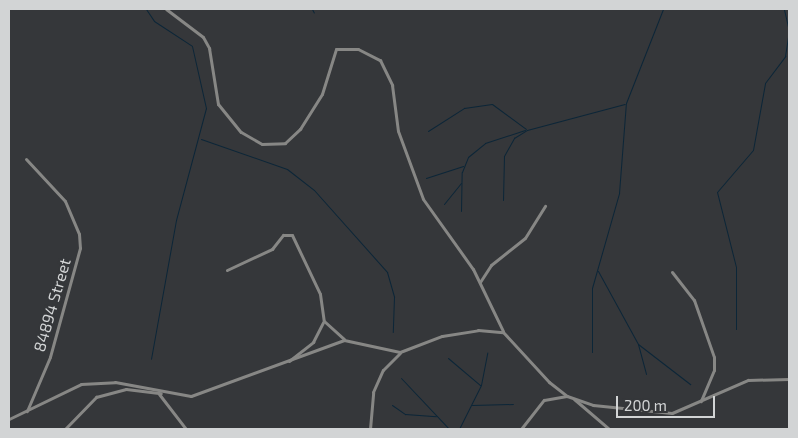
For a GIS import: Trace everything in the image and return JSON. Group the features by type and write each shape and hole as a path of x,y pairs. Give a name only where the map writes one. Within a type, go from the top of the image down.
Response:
{"street":[{"path":"166,9 203,36 209,48 218,104 242,132 262,144 285,143 300,129 322,94 336,49 358,48 380,60 392,85 398,131 418,188 433,218 460,248 503,332 567,396 658,414 672,414 748,380 789,380"},
{"name":"84894 Street","path":"26,159 65,201 79,234 80,248 50,357 26,412"},
{"path":"479,282 491,265 525,238 545,206"},
{"path":"227,270 272,249 283,235 292,235 320,294 324,321 313,342 288,363"},
{"path":"672,272 694,300 714,357 714,370 700,402"},
{"path":"324,321 344,340 400,352"},
{"path":"370,429 374,392 383,370 400,352 453,334 503,332"},
{"path":"65,429 96,397 126,389 161,394 199,395 288,363 344,340"},
{"path":"9,419 26,412 70,387 93,382 131,384 161,394 186,429"},
{"path":"521,429 544,400 567,396"},
{"path":"573,398 609,429"}],"waterway":[{"path":"146,9 154,21 192,46 206,108 176,220 151,359"},
{"path":"312,9 314,13"},
{"path":"592,352 592,288 619,193 626,103 663,9"},
{"path":"736,329 736,267 717,192 753,150 765,83 785,56 789,31 784,9"},
{"path":"428,131 464,108 492,104 526,129"},
{"path":"503,200 504,156 514,138 527,130 625,104"},
{"path":"461,211 462,172 468,157 485,143 525,130"},
{"path":"201,139 287,169 314,190 387,272 394,297 393,332"},
{"path":"426,178 463,166"},
{"path":"444,204 461,183"},
{"path":"598,271 638,344 690,384"},
{"path":"638,344 646,374"},
{"path":"459,429 481,385 487,353"},
{"path":"448,358 480,385"},
{"path":"401,378 449,429"},
{"path":"472,405 513,404"},
{"path":"392,405 405,414 436,416"}]}
